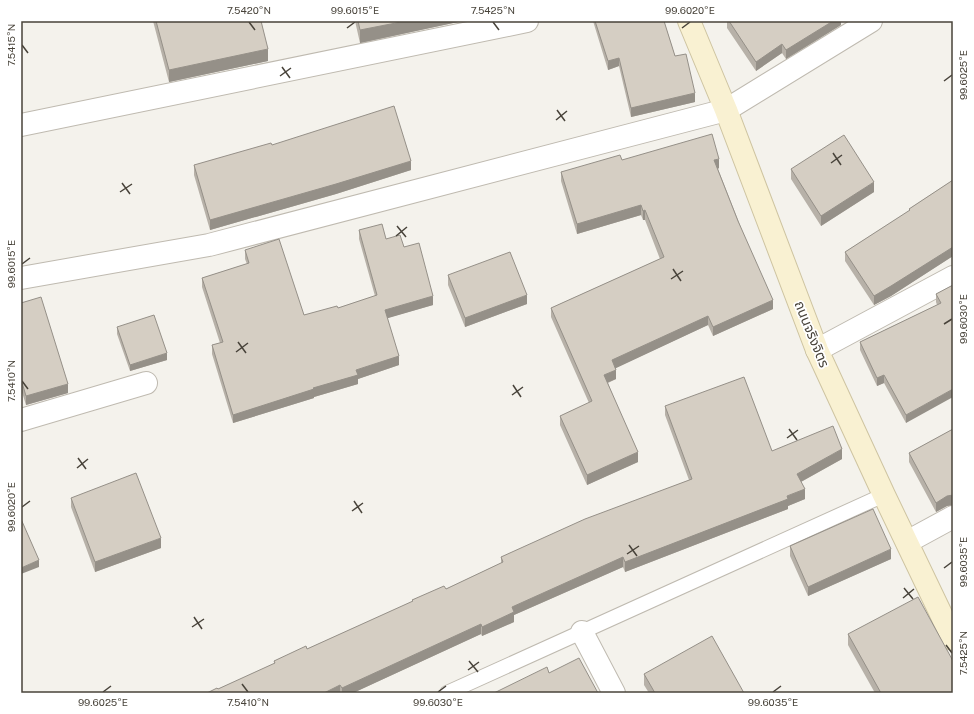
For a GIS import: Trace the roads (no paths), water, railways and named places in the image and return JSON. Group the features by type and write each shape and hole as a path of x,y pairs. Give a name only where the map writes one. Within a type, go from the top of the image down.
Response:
{"street":[{"path":"21,125 527,21"},
{"name":"ถนนจริงจิตร","path":"689,21 726,110 817,350 953,639"},
{"path":"21,278 209,245 726,110 871,21"},
{"path":"817,350 953,277"},
{"path":"21,420 146,383"},
{"path":"907,542 953,517"},
{"path":"582,632 614,693"}],"lane":[{"path":"447,693 884,495"}]}
